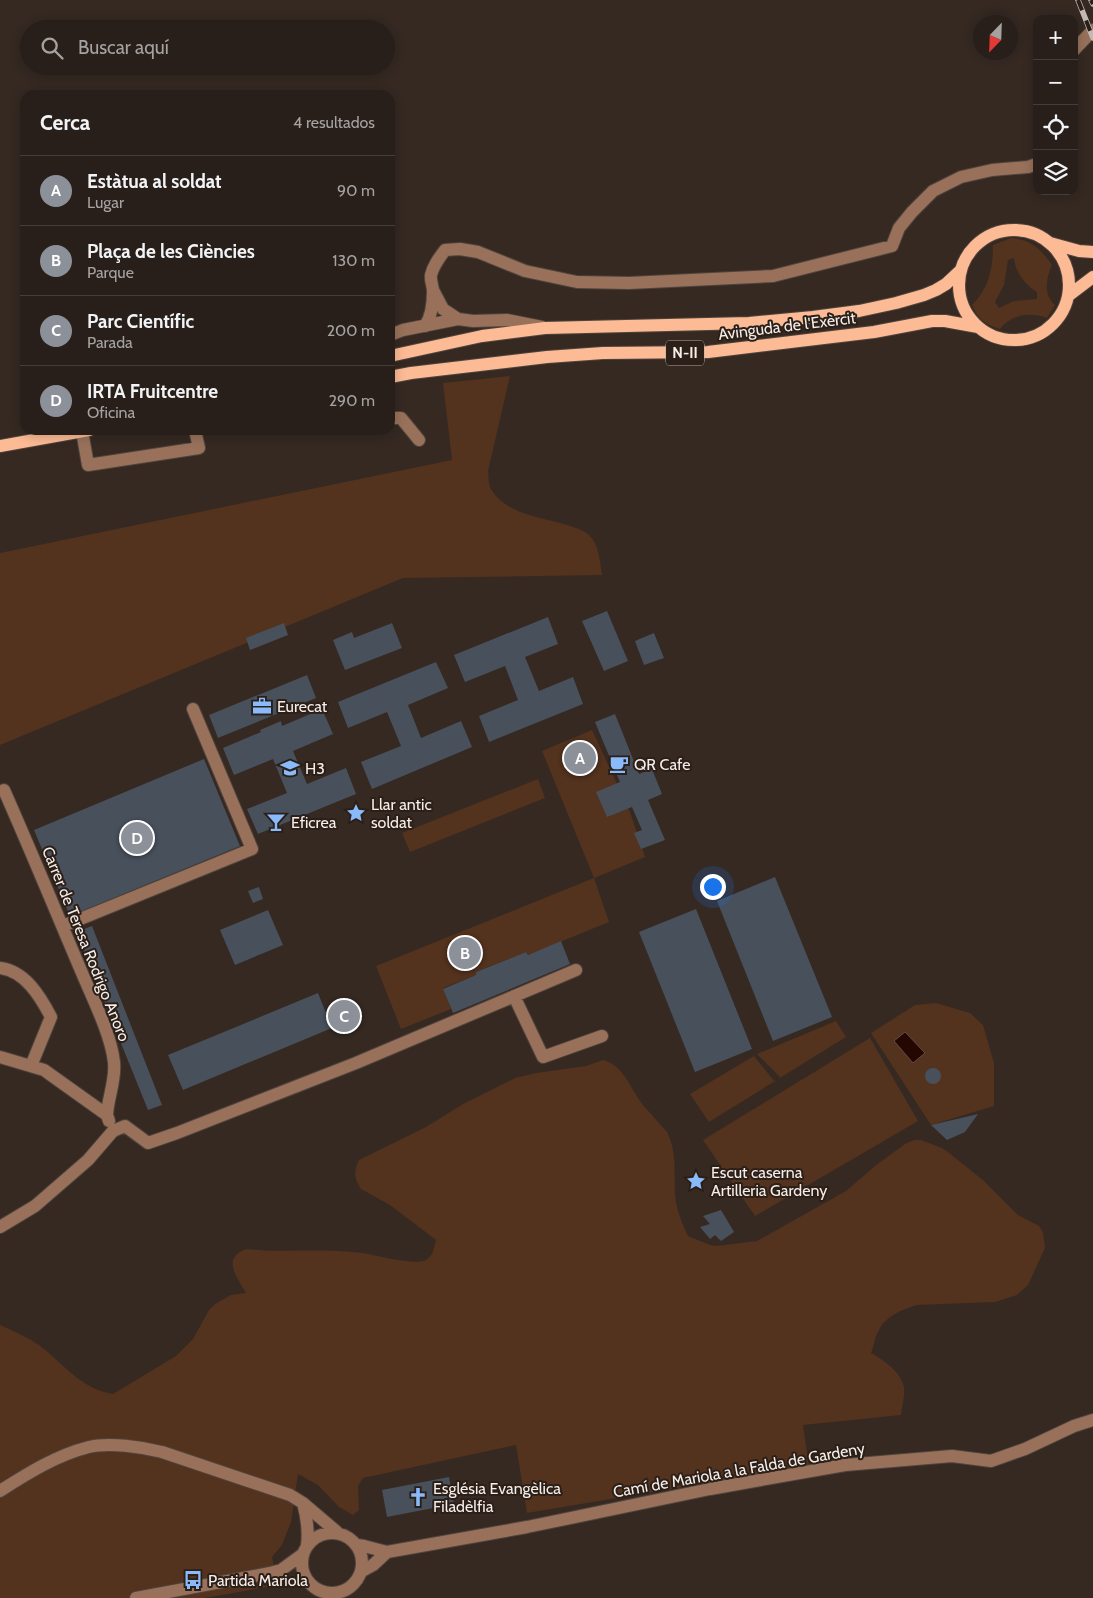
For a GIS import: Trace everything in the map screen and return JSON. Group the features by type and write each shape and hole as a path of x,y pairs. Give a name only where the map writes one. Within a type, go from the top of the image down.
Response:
{"main road":[{"name":"N-II","path":"1048,242 1064,262 1068,279 1068,296 1058,318 1046,329 1032,337 1016,340 1000,338 978,326 968,315 962,301 959,285 961,270 968,255 986,238 1009,230 1026,232 1048,242 1079,252 1093,252"},
{"name":"Avinguda de l'Exèrcit","path":"395,355 482,336 545,328 750,323 859,311 924,295 946,284 961,270"},
{"name":"N-II","path":"1068,296 1093,278"},
{"name":"Avinguda de l'Exèrcit","path":"395,376 554,356 603,353 708,352 874,332 932,321 978,326"},
{"path":"0,446 62,435"}],"street":[{"path":"1078,46 1093,30"},
{"path":"458,319 443,309 433,290 430,277 436,263 445,250 460,249 478,252 525,271 578,282 629,283 774,276 892,246 899,228 933,191 962,177 992,170 1033,165"},
{"path":"425,326 432,310 433,290"},
{"path":"395,334 458,319 473,321 507,320 545,328"},
{"path":"395,418 401,418 419,440"},
{"path":"85,435 88,465 199,448 196,435"},
{"path":"63,926 252,849 193,709"},
{"name":"Carrer de Teresa Rodrigo Anoro","path":"4,790 102,1020 114,1063 107,1115"},
{"path":"0,968 19,974 39,994 51,1017 31,1066"},
{"path":"0,1057 44,1070 107,1115 119,1129 148,1143 356,1063 576,970"},
{"path":"514,996 543,1057 602,1036"},
{"path":"0,1227 35,1206 88,1160 119,1129"},
{"name":"Camí de Mariola a la Falda de Gardeny","path":"357,1546 387,1552 527,1527 710,1489 845,1465 952,1456 991,1461 1026,1449 1074,1426 1093,1420"},
{"path":"0,1491 30,1472 91,1446 126,1445 162,1452 290,1495 303,1503 337,1532 351,1538 360,1550 363,1562 362,1571 354,1585 344,1592 332,1594 320,1591 311,1585 304,1574 302,1565 308,1531 303,1503"},
{"path":"136,1598 281,1570 305,1550 315,1537 337,1532"},
{"name":"Camí de Mariola a la Falda de Gardeny","path":"362,1571 373,1565 387,1552"},
{"path":"270,1573 304,1574"}],"shaded area":[{"path":"1011,238 1024,240 1034,246 1048,259 1052,265 1047,281 1047,291 1055,305 1047,318 1034,315 1016,317 1000,329 986,323 979,317 972,305 978,299 989,277 993,245","holes":["1014,258 1021,278 1037,292 1037,299 1014,301 999,308 995,302 1004,285 1008,260"]},
{"path":"510,376 488,471 490,487 504,503 522,513 574,527 587,533 597,548 602,575 403,578 0,745 0,553 452,460 443,383"},
{"path":"592,730 630,812 645,857 594,878 542,751"},
{"path":"538,779 545,798 410,852 402,833"},
{"path":"594,878 609,922 528,955 526,952 478,971 476,975 443,988 451,1009 401,1029 376,966"},
{"path":"936,1003 970,1013 983,1025 994,1063 994,1106 931,1125 871,1033 915,1005"},
{"path":"836,1021 846,1037 778,1080 780,1077 757,1054"},
{"path":"905,1032 925,1053 913,1063 894,1041"},
{"path":"870,1038 918,1121 755,1216 703,1140"},
{"path":"754,1056 774,1081 709,1122 690,1094"},
{"path":"603,1060 622,1072 643,1105 667,1132 674,1155 677,1205 688,1236 717,1246 757,1241 846,1191 905,1144 914,1140 921,1140 948,1152 984,1181 1018,1215 1039,1226 1043,1232 1045,1248 1028,1285 1017,1295 995,1302 917,1305 890,1317 878,1332 871,1353 891,1367 902,1382 904,1394 901,1415 803,1425 809,1466 527,1513 516,1445 363,1478 358,1486 359,1510 353,1515 339,1507 318,1485 298,1474 291,1522 282,1545 272,1557 278,1585 205,1598 0,1598 0,1325 39,1345 73,1375 91,1387 113,1394 176,1356 193,1339 209,1310 215,1304 231,1295 246,1293 233,1269 233,1263 234,1257 247,1249 345,1251 409,1261 426,1260 432,1254 436,1240 390,1205 361,1189 355,1175 359,1160 426,1127 463,1104 515,1078 586,1066"}],"building":[{"path":"607,611 628,661 604,671 582,621"},
{"path":"548,617 558,644 525,657 539,691 573,677 583,704 489,742 479,716 518,700 505,666 465,682 454,655"},
{"path":"284,623 288,635 250,650 246,638"},
{"path":"392,623 402,648 345,670 333,640 352,632 354,638"},
{"path":"654,633 664,658 644,665 635,641"},
{"path":"436,662 448,688 408,705 421,738 461,721 472,747 372,789 361,762 401,746 387,712 348,728 338,702"},
{"name":"Eurecat","path":"307,675 316,698 218,738 209,715"},
{"path":"322,709 333,734 293,751 307,784 346,768 356,794 258,834 247,809 287,793 273,759 234,775 223,748 261,732 260,730 281,721 282,726"},
{"path":"615,714 639,774 652,769 662,794 648,800 665,840 641,849 634,833 642,830 632,807 607,817 596,792 620,782 595,722"},
{"path":"204,759 240,846 70,916 34,830"},
{"path":"775,877 832,1017 773,1041 717,901"},
{"path":"259,887 263,899 253,903 248,891"},
{"path":"696,909 752,1049 695,1072 639,932"},
{"path":"268,910 283,945 235,965 220,930"},
{"path":"92,926 162,1105 148,1110 76,932"},
{"path":"561,941 570,964 453,1013 443,989 476,975 476,972 526,952 528,955"},
{"path":"318,993 332,1028 183,1090 168,1055"},
{"path":"933,1068 939,1070 941,1076 939,1082 933,1084 927,1082 925,1076 927,1070"},
{"path":"978,1114 965,1132 947,1140 931,1125"},
{"path":"721,1210 734,1232 721,1241 715,1235 710,1239 700,1227 710,1224 703,1216"},
{"name":"Església Evangèlica Filadèlfia","path":"449,1477 454,1504 387,1517 382,1490"}],"railway":[{"path":"1078,0 1093,38"},
{"path":"1091,0 1093,4"}],"place":[{"name":"Eurecat","path":"262,706"},
{"name":"Estàtua al soldat","path":"580,758"},
{"name":"QR Cafe","path":"619,764"},
{"name":"H3","path":"290,768"},
{"name":"Llar antic soldat","path":"356,813"},
{"name":"Eficrea","path":"276,822"},
{"name":"IRTA Fruitcentre","path":"137,838"},
{"name":"Plaça de les Ciències","path":"465,953"},
{"name":"Parc Científic","path":"344,1016"},
{"name":"Escut caserna Artilleria Gardeny","path":"696,1181"},
{"name":"Església Evangèlica Filadèlfia","path":"418,1497"},
{"name":"Partida Mariola","path":"193,1580"}]}
